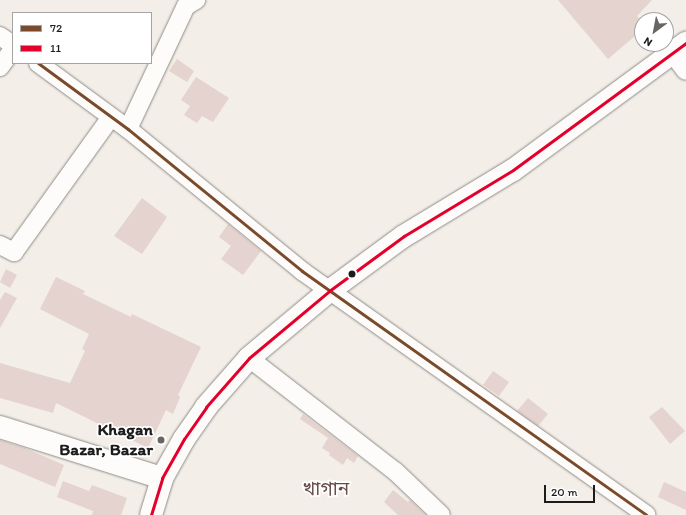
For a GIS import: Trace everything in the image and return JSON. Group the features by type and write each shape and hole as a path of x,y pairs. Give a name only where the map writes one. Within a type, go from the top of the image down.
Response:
{"main road":[{"path":"151,515 162,478 184,439 206,406 249,358 329,291 404,236 512,170 680,48"},
{"path":"0,427 162,478"}],"street":[{"path":"128,129 189,2"},
{"path":"0,36 12,44"},
{"path":"680,48 686,71"},
{"path":"0,67 12,50"},
{"path":"39,64 128,129 302,271 646,515"},
{"path":"0,245 14,252 110,117"},
{"path":"249,358 396,472 441,515"}],"building":[{"path":"558,0 652,0 641,12 634,12 634,37 608,59"},
{"path":"177,59 194,71 187,82 169,71"},
{"path":"196,77 229,98 213,122 202,116 197,123 184,115 190,106 181,100"},
{"path":"142,198 167,217 142,254 114,236"},
{"path":"228,224 261,251 243,275 221,259 231,246 219,237"},
{"path":"6,269 17,275 10,288 0,282"},
{"path":"56,277 85,291 83,294 131,317 132,314 201,347 178,395 180,397 173,414 166,410 148,448 56,403 53,413 0,398 0,363 70,383 85,351 82,349 89,334 40,309"},
{"path":"5,292 17,298 0,328 0,300"},
{"path":"493,371 509,382 499,396 483,385"},
{"path":"528,398 548,414 538,426 517,411"},
{"path":"662,407 685,431 670,444 649,417"},
{"path":"303,414 358,456 354,463 347,458 343,465 329,455 330,453 322,448 328,438 300,419"},
{"path":"0,440 25,448 64,465 55,487 0,464"},
{"path":"63,481 89,491 92,485 127,498 121,515 92,515 93,511 57,497"},
{"path":"664,482 686,492 686,510 658,497"},
{"path":"393,490 408,502 410,500 426,515 398,515 384,502"}],"transit line":[{"name":"11","path":"151,515 162,478 184,439 206,407 249,358 329,291 404,236 513,170 686,43"},
{"name":"72","path":"39,64 128,129 302,271 646,515"}],"place":[{"name":"Khagan Bazar, Bazar","path":"161,440"}],"district":[{"name":"খাগান","path":"326,489"}]}
